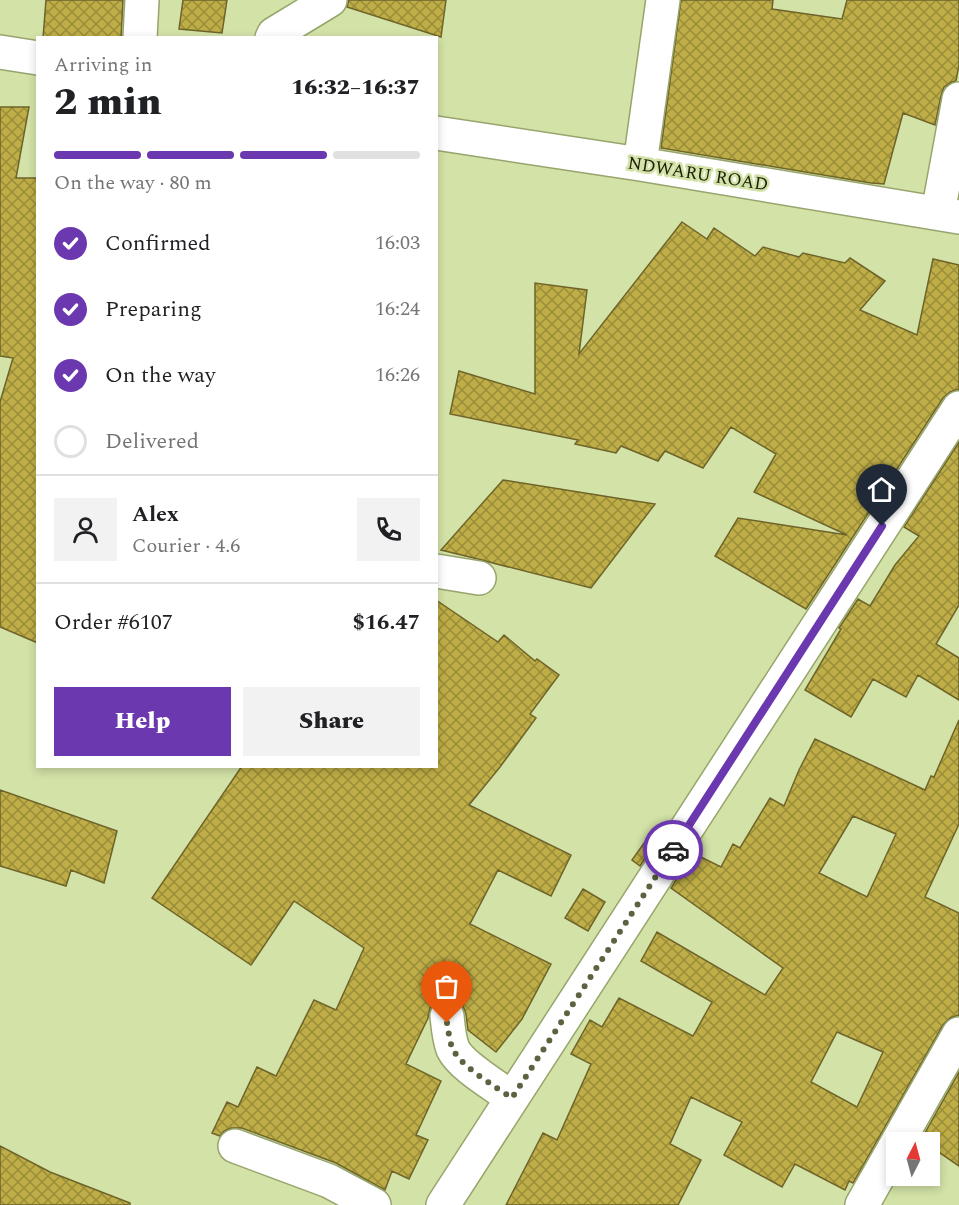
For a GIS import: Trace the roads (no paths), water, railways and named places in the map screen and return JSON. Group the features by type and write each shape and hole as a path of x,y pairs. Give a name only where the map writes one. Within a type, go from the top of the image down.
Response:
{"street":[{"path":"140,36 142,0"},
{"path":"273,36 330,0"},
{"path":"640,164 663,0"},
{"path":"0,52 36,58"},
{"path":"948,215 959,99"},
{"name":"NDWARU ROAD","path":"438,133 948,215"},
{"path":"443,1205 959,408"},
{"path":"438,571 479,578"},
{"path":"447,1016 452,1045 461,1061 512,1098"},
{"path":"862,1205 959,1034"},
{"path":"235,1146 329,1181 374,1205"}]}
